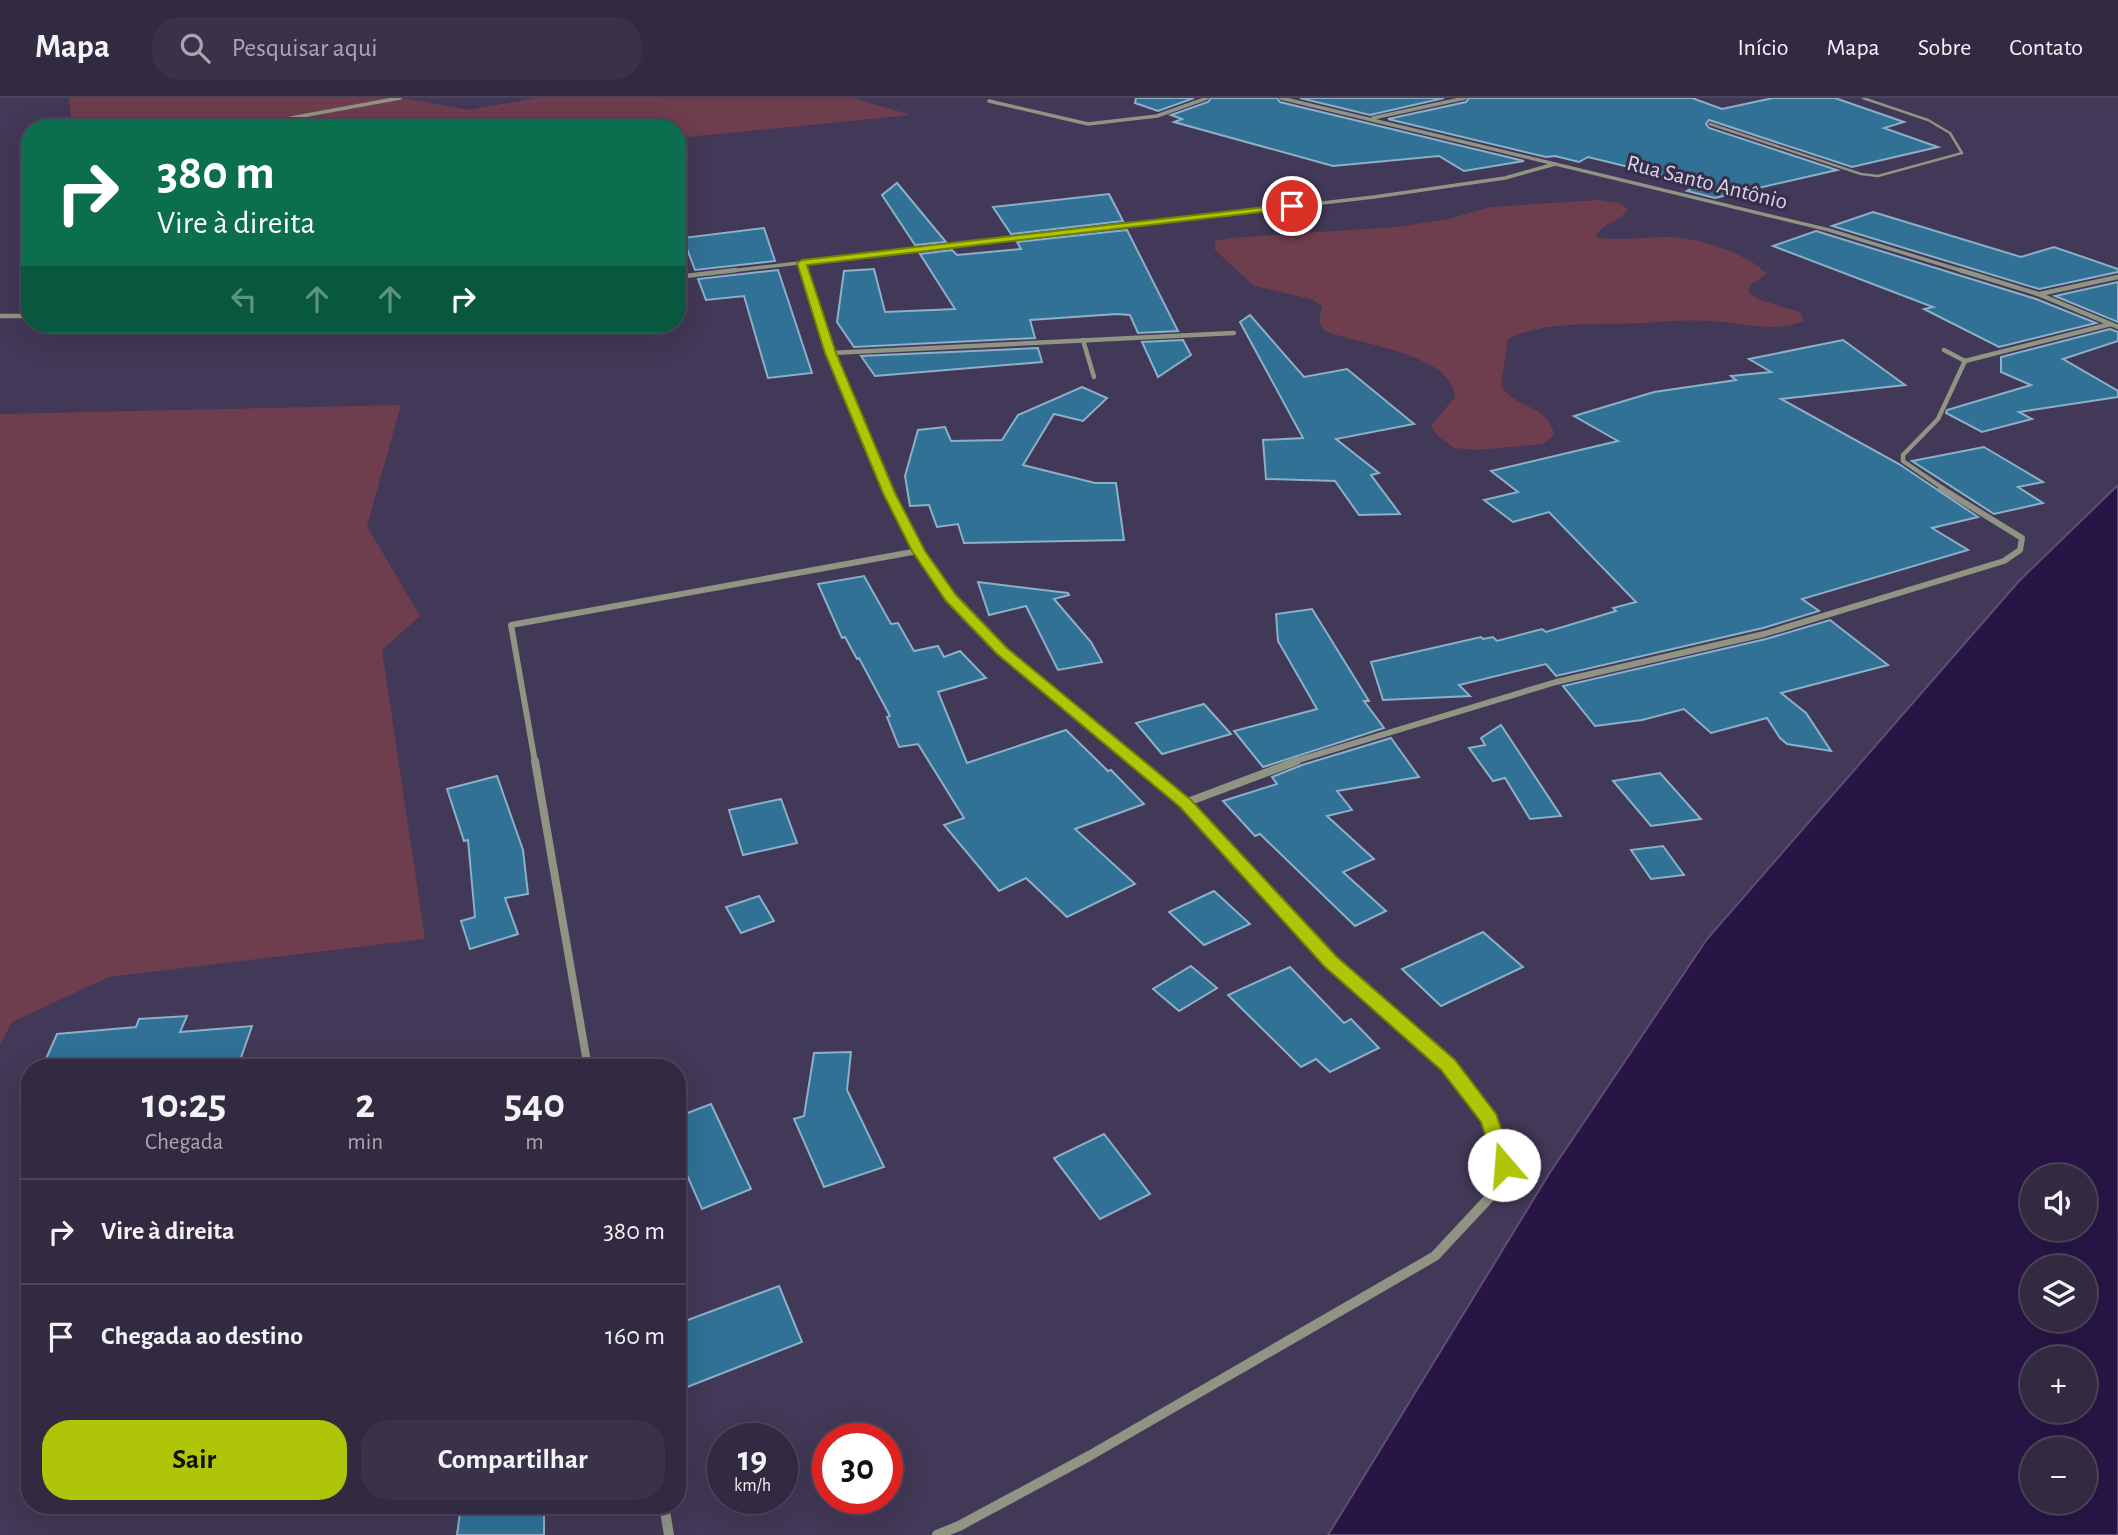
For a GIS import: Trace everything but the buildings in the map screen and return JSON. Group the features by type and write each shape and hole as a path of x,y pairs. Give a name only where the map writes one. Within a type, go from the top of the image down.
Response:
{"street":[{"path":"291,119 400,98"},
{"path":"989,101 1088,124 1157,116 1207,98"},
{"name":"Rua Santo Antônio","path":"1281,98 1829,230 2038,294 2115,325"},
{"path":"1369,119 1465,98"},
{"path":"686,276 1374,197 1505,178 1555,164"},
{"path":"802,263 831,353 889,493 918,551 951,598 1002,651 1185,803 1330,961 1448,1065 1489,1119 1504,1165 1490,1197 1435,1256 1090,1456 960,1526 937,1535"},
{"path":"2038,294 2118,277"},
{"path":"0,316 21,316"},
{"path":"1944,350 1965,361 2115,325"},
{"path":"831,353 1234,333"},
{"path":"1083,340 1094,377"},
{"path":"1185,803 1312,755 1556,682 1764,634 2004,561 2020,550 2022,538 1916,472 1903,461 1903,454 1938,419 1965,361"},
{"path":"586,1059 511,625 918,551"},
{"path":"666,1514 669,1535"}],"lane":[{"path":"1710,124 1861,174 1878,176 1962,153 1950,133 1928,120 1863,98"}],"shaded area":[{"path":"69,98 403,98 469,110 535,98 853,98 911,115 686,137 686,119 71,119"},
{"path":"1599,200 1619,203 1628,209 1595,237 1672,237 1723,248 1748,260 1767,274 1750,285 1749,292 1760,300 1800,312 1804,321 1779,327 1693,321 1575,325 1523,333 1508,339 1501,386 1515,399 1546,418 1554,435 1544,444 1477,450 1454,448 1438,436 1431,426 1455,397 1450,382 1438,370 1422,360 1402,353 1325,331 1319,322 1322,306 1311,299 1254,286 1215,250 1215,241 1230,238 1396,227 1448,219 1490,207"},
{"path":"401,405 367,526 420,616 382,650 425,939 109,977 12,1022 0,1045 0,414"},
{"path":"2118,485 2118,1535 1328,1535 1549,1174 1707,939 2019,581"}],"route":[{"path":"1292,206 802,263 831,353 889,493 918,551 951,598 1002,651 1185,803 1330,961 1448,1065 1489,1119 1504,1165"}]}
